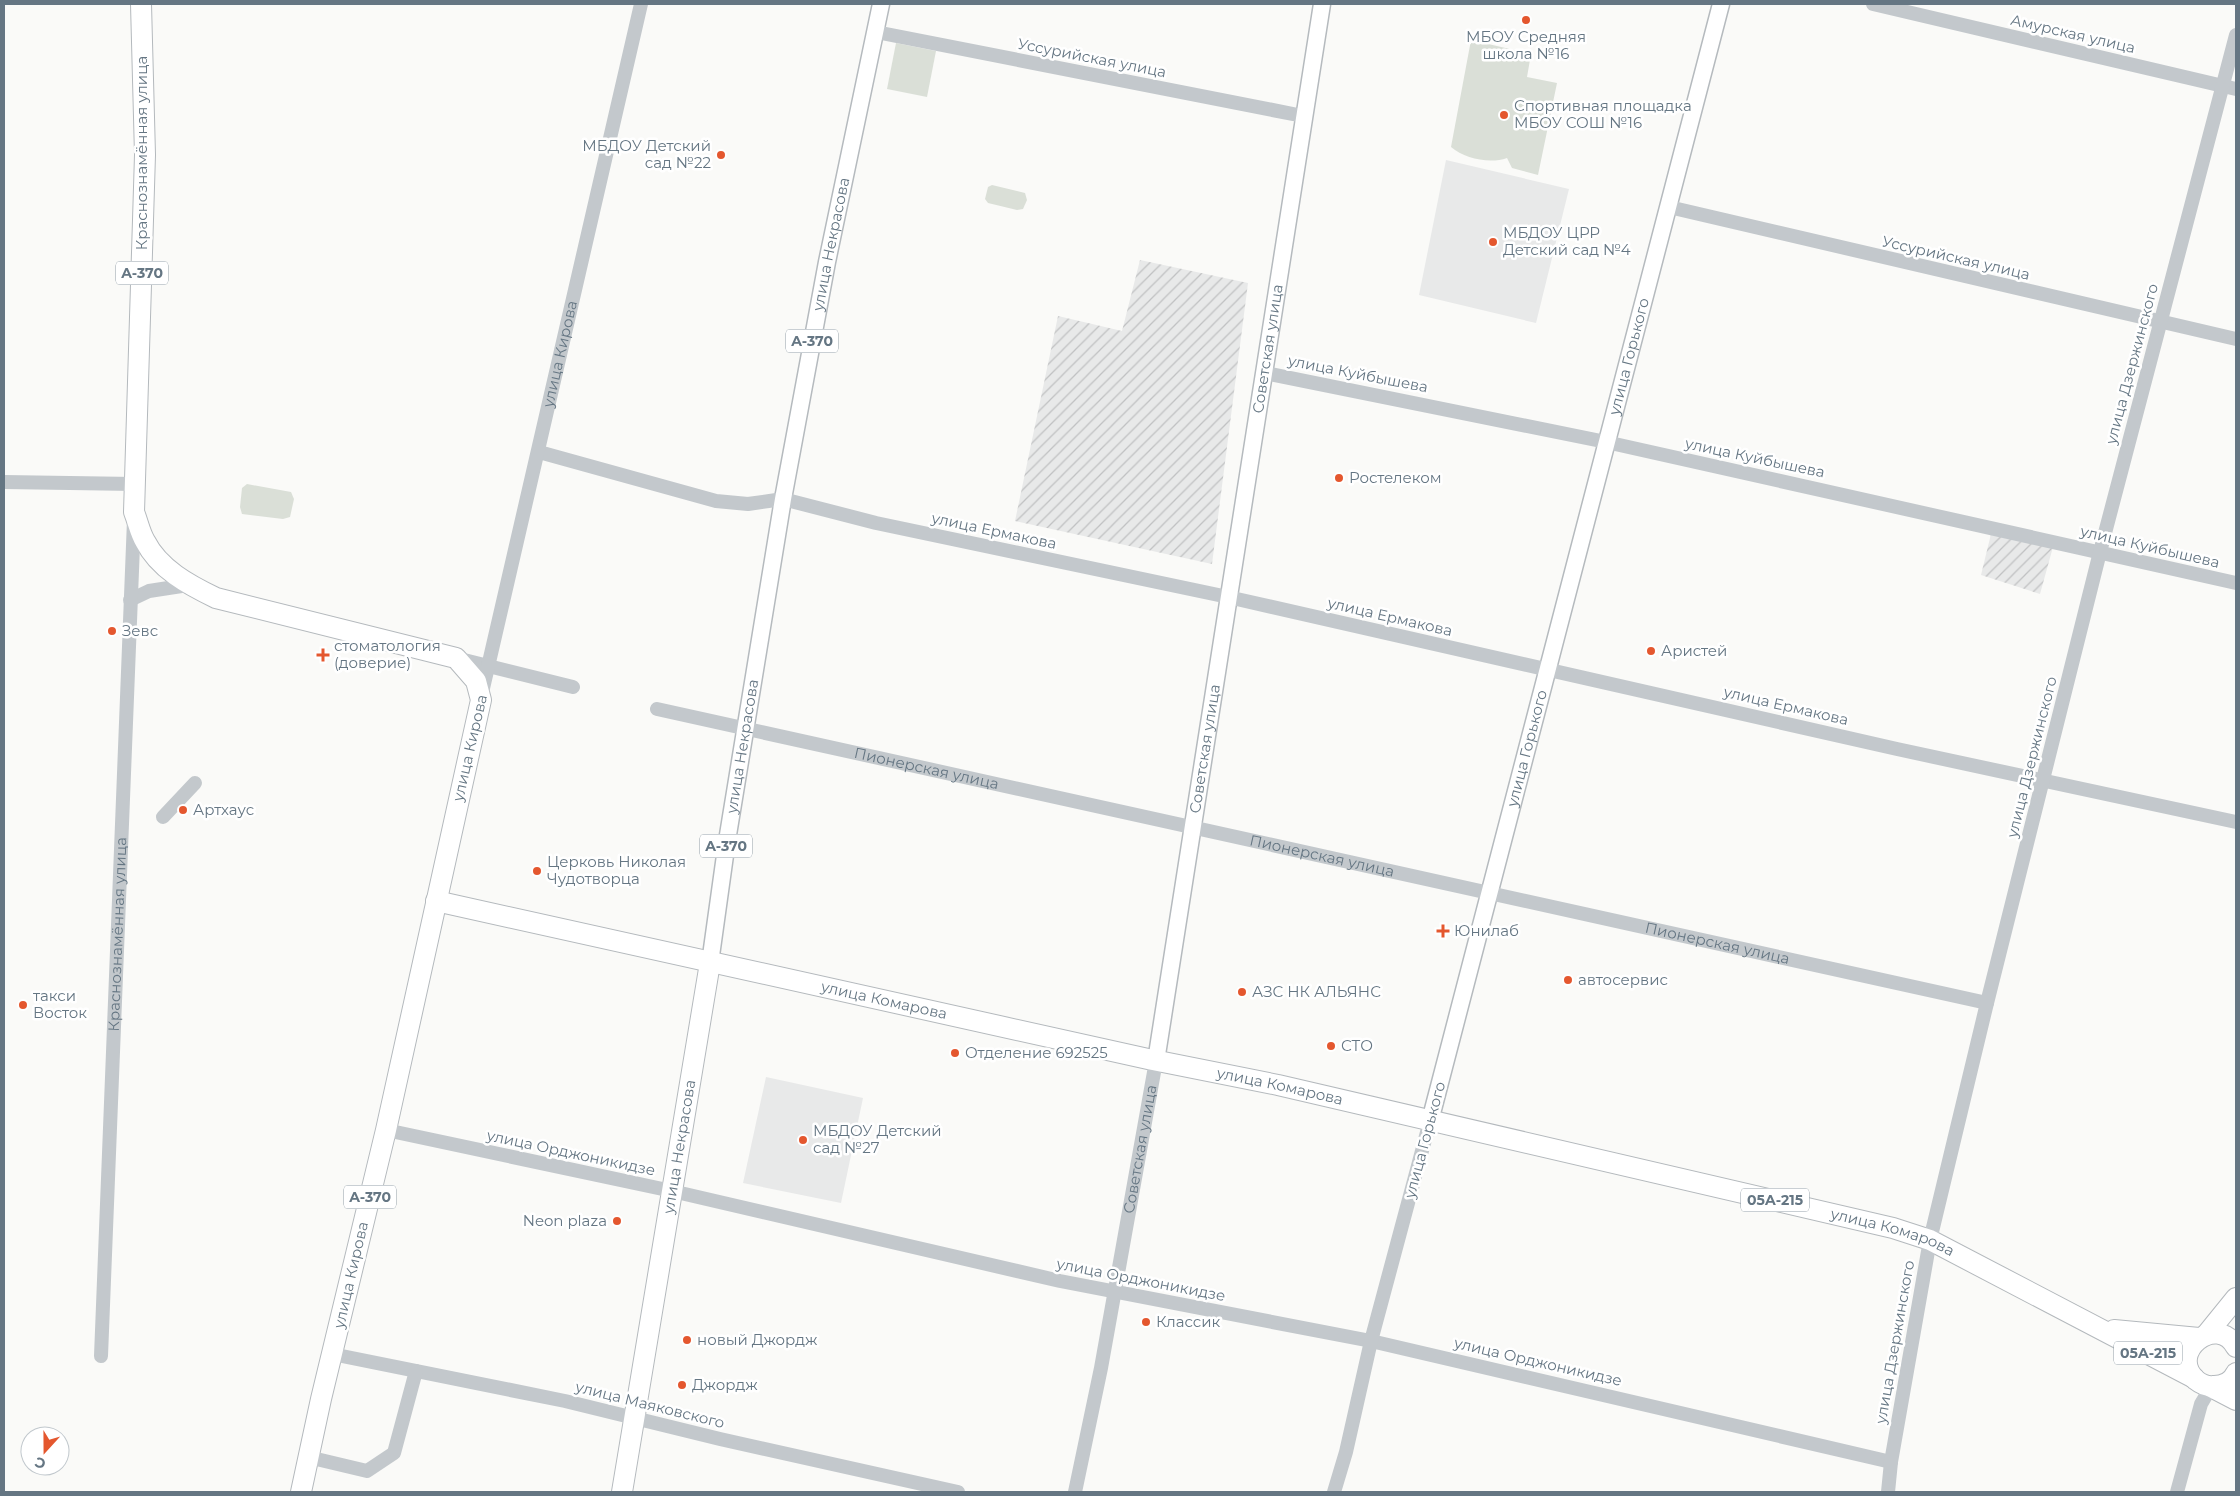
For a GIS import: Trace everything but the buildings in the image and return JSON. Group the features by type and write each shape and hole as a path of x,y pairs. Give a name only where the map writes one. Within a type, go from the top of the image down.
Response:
{"highway":[{"name":"Краснознамённая улица","path":"141,4 145,155 134,512 144,541 162,563 188,585"},
{"name":"А-370","path":"188,585 216,598 456,658"},
{"path":"456,658 476,681 480,700"},
{"name":"улица Кирова","path":"301,1492 386,1130 480,700"},
{"name":"улица Комарова","path":"436,901 1156,1061 1278,1085 1893,1228 1930,1240 2236,1400"},
{"name":"улица Некрасова","path":"622,1492 710,963"},
{"path":"2236,1298 2191,1346 2187,1357 2188,1368 2202,1383 2223,1385 2234,1378 2236,1373"},
{"name":"улица Комарова","path":"2103,1329 2202,1336"},
{"name":"05А-215","path":"2202,1336 2222,1335 2236,1343"}],"main road":[{"name":"улица Некрасова","path":"710,963 727,841 783,499 827,262 881,4"},
{"name":"Советская улица","path":"1156,1061 1322,4"},
{"name":"улица Горького","path":"1430,1120 1549,670 1606,442 1721,4"}],"street":[{"name":"улица Кирова","path":"480,700 641,4"},
{"name":"Амурская улица","path":"1873,4 2229,87"},
{"name":"Уссурийская улица","path":"876,32 1303,116"},
{"name":"улица Дзержинского","path":"1888,1492 1891,1462 1930,1240 1987,1003 2100,552 2160,321 2229,87 2236,36"},
{"name":"Уссурийская улица","path":"1669,207 2236,339"},
{"name":"улица Куйбышева","path":"1265,372 1606,442 2236,583"},
{"name":"улица Ермакова","path":"538,452 716,501 748,504 783,499 886,525 1228,597 2236,822"},
{"path":"4,482 135,484"},
{"name":"Краснознамённая улица","path":"101,1356 134,512"},
{"path":"130,600 148,591 188,585"},
{"path":"456,658 573,687"},
{"name":"Пионерская улица","path":"657,709 1987,1003"},
{"path":"163,817 195,783"},
{"name":"Советская улица","path":"1075,1492 1101,1368 1156,1061"},
{"name":"улица Горького","path":"1334,1492 1346,1452 1371,1341 1430,1120"},
{"name":"улица Орджоникидзе","path":"386,1130 672,1191 855,1235 1114,1292 1371,1341 1891,1462"},
{"name":"улица Маяковского","path":"332,1354 565,1401 958,1492"},
{"path":"308,1457 367,1471 394,1453 416,1371"},
{"path":"2177,1492 2201,1404 2202,1383"}],"shaded area":[{"name":"Спортивная площадка МБОУ СОШ №16","path":"1471,40 1531,54 1527,77 1557,83 1538,175 1512,168 1507,158 1500,160 1478,159 1463,155 1451,147"},
{"path":"896,43 936,51 927,97 887,89"},
{"name":"МБДОУ ЦРР Детский сад №4","path":"1446,160 1569,189 1536,323 1419,295"},
{"path":"992,185 1025,193 1027,200 1023,209 1017,210 988,203 985,199 988,187"},
{"path":"1140,260 1248,283 1212,564 1015,521 1058,316 1122,331"},
{"path":"247,484 291,492 294,499 290,517 283,519 242,514 240,507 242,488"},
{"path":"1991,534 2053,547 2040,594 1981,575"},
{"name":"МБДОУ Детский сад №27","path":"766,1077 863,1098 841,1203 743,1183"}],"place":[{"name":"МБОУ Средняя школа №16","path":"1526,20"},
{"name":"Спортивная площадка МБОУ СОШ №16","path":"1504,115"},
{"name":"МБДОУ Детский сад №22","path":"721,155"},
{"name":"МБДОУ ЦРР Детский сад №4","path":"1493,242"},
{"name":"Ростелеком","path":"1339,478"},
{"name":"Зевс","path":"112,631"},
{"name":"Аристей","path":"1651,651"},
{"name":"стоматология (доверие)","path":"323,655"},
{"name":"Артхаус","path":"183,810"},
{"name":"Церковь Николая Чудотворца","path":"537,871"},
{"name":"Юнилаб","path":"1443,931"},
{"name":"автосервис","path":"1568,980"},
{"name":"АЗС НК АЛЬЯНС","path":"1242,992"},
{"name":"такси Восток","path":"23,1005"},
{"name":"СТО","path":"1331,1046"},
{"name":"Отделение 692525","path":"955,1053"},
{"name":"МБДОУ Детский сад №27","path":"803,1140"},
{"name":"Neon plaza","path":"617,1221"},
{"name":"Классик","path":"1146,1322"},
{"name":"новый Джордж","path":"687,1340"},
{"name":"Джордж","path":"682,1385"}]}
